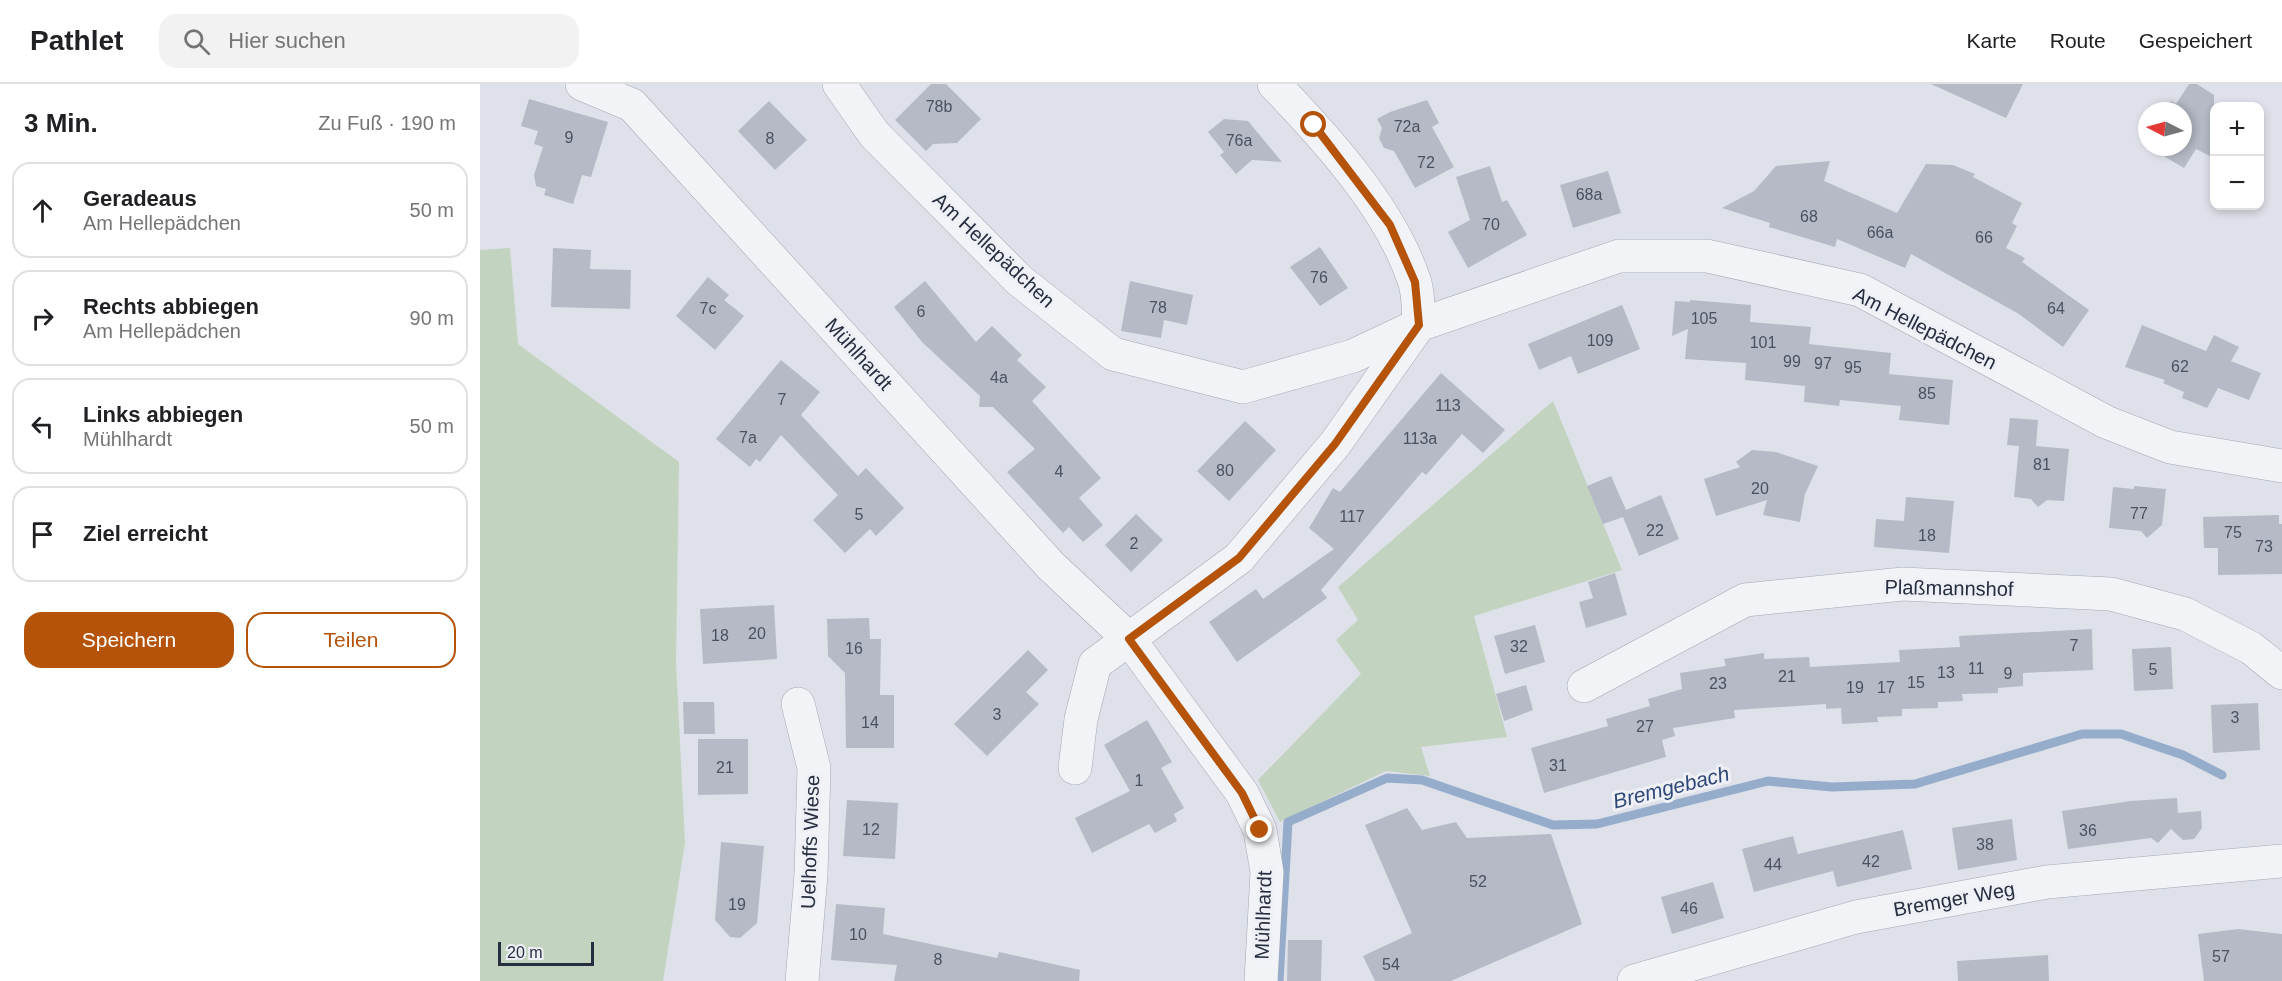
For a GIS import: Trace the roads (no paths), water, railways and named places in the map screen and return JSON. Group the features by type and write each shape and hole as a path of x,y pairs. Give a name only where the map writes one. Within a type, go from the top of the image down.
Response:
{"street":[{"name":"Mühlhardt","path":"582,84 632,105 1051,566 1129,639 1242,793 1260,830 1267,872 1261,981"},
{"name":"Am Hellepädchen","path":"839,84 874,134 1019,280 1113,354 1244,387 1353,356 1419,325 1619,256 1707,256 1860,290 2106,422 2170,447 2282,466"},
{"path":"1076,768 1081,719 1095,664 1239,558 1335,444 1419,325 1415,282 1390,225 1314,125 1274,84"},
{"name":"Plaßmannshof","path":"1584,686 1745,600 1902,584 2111,594 2184,614 2251,648 2282,673"},
{"name":"Uelhoffs Wiese","path":"798,704 814,768 811,875 802,981"},
{"name":"Bremger Weg","path":"1634,981 1856,917 2059,881 2282,861"}],"waterway":[{"name":"Bremgebach","path":"1279,981 1288,822 1387,778 1422,780 1553,825 1597,824 1768,781 1832,787 1915,784 2082,734 2121,734 2183,755 2222,775"}]}
